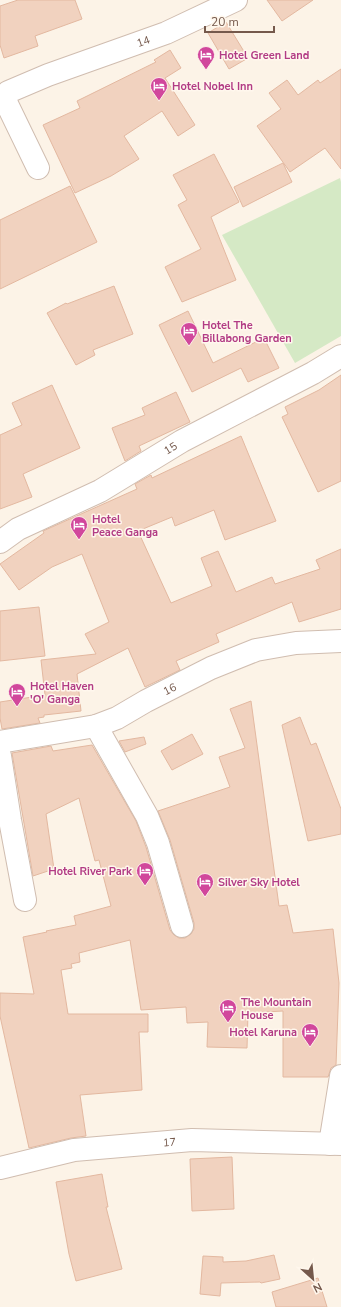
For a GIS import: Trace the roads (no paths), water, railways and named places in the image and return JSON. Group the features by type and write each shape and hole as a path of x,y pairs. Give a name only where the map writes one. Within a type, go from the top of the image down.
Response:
{"street":[{"name":"14","path":"38,168 7,104 6,97 8,92 48,75 166,33 236,0"},
{"name":"15","path":"0,542 18,530 100,491 182,441 313,373 341,356"},
{"name":"16","path":"0,742 96,726 117,718 146,701 211,668 256,650 296,643 341,641"},
{"path":"96,726 147,816 158,843 182,926"},
{"path":"0,756 25,900"},
{"path":"335,1144 341,1076"},
{"name":"17","path":"0,1168 74,1150 192,1140 335,1144"}],"place":[{"name":"Hotel Green Land","path":"206,70"},
{"name":"Hotel Nobel Inn","path":"159,101"},
{"name":"Hotel The Billabong Garden","path":"189,346"},
{"name":"Hotel Peace Ganga","path":"79,540"},
{"name":"Hotel Haven 'O' Ganga","path":"17,707"},
{"name":"Hotel River Park","path":"145,886"},
{"name":"Silver Sky Hotel","path":"205,897"},
{"name":"The Mountain House","path":"228,1023"},
{"name":"Hotel Karuna","path":"310,1047"}]}
